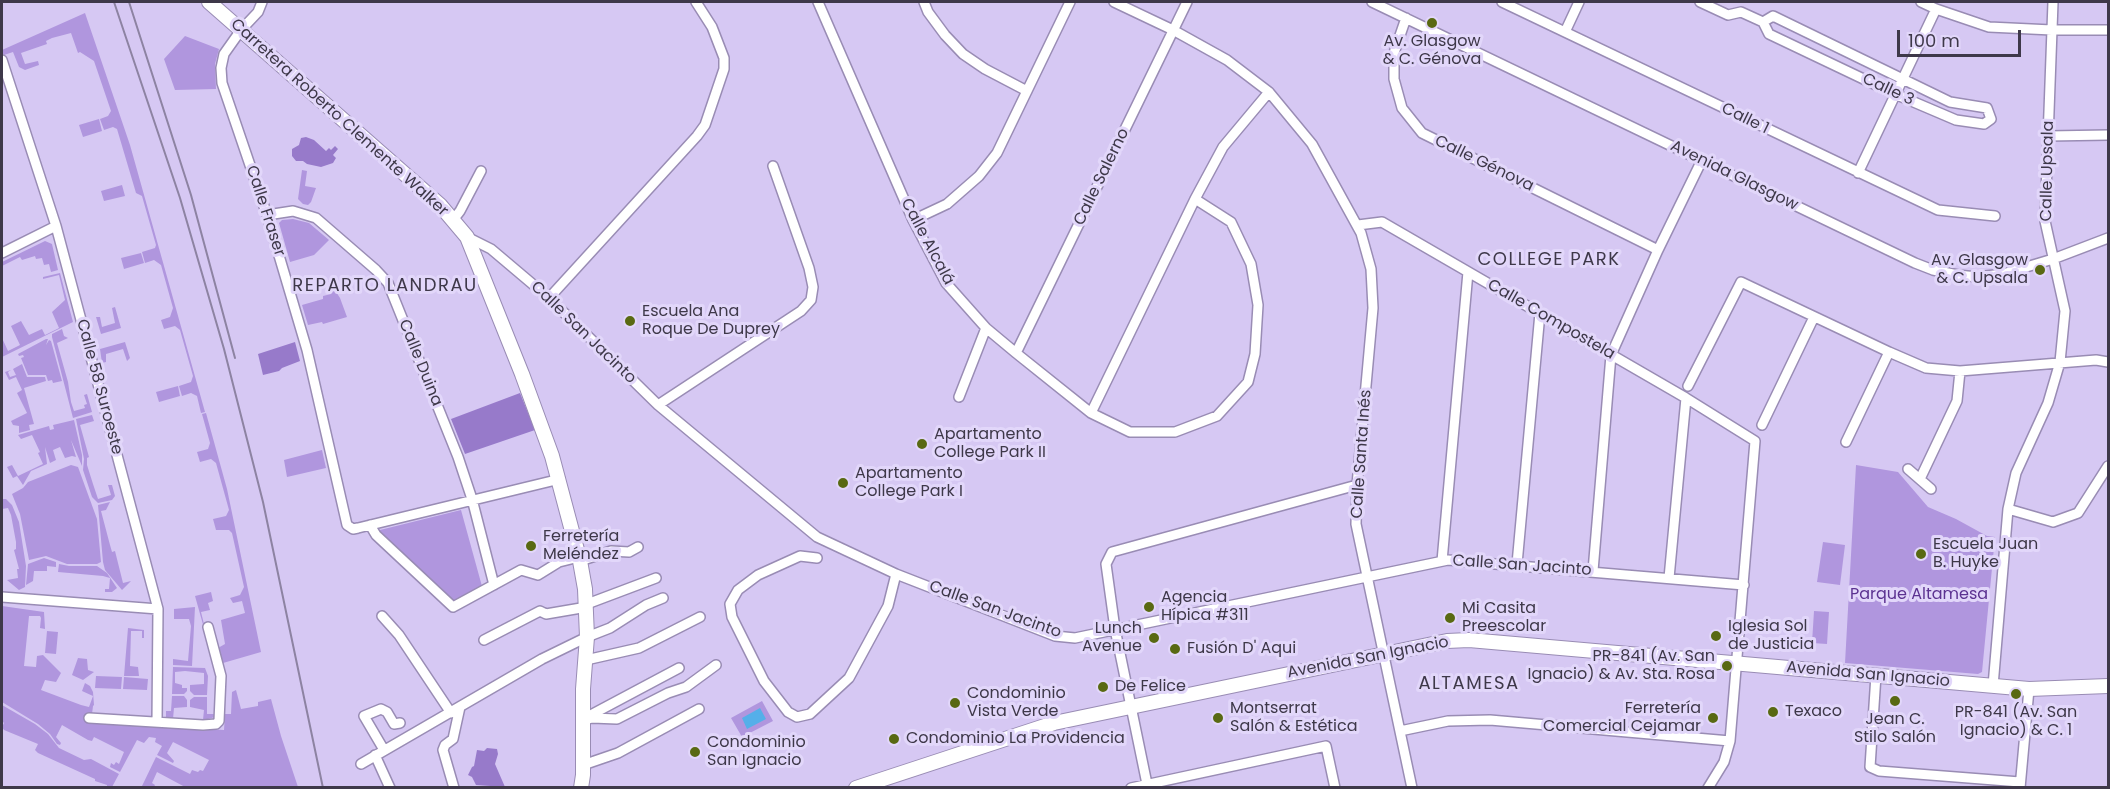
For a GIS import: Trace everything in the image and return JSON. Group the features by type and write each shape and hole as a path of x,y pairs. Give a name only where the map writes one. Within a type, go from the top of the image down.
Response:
{"street":[{"name":"Carretera Roberto Clemente Walker","path":"210,2 440,205 467,237 522,374 560,479 579,559 587,605 583,765 580,788"},
{"name":"Calle Fraser","path":"262,2 258,12 241,30 224,54 221,76 224,92 267,215 307,350 347,525 353,529 370,525"},
{"path":"549,298 705,125 724,69 724,58 712,27 696,2"},
{"name":"Calle Alcalá","path":"818,2 913,220 946,283 986,328 1016,353 1091,413 1130,432 1175,432 1217,416 1248,382 1255,354 1258,315 1251,264 1231,222 1195,199"},
{"path":"924,2 928,12 945,35 963,54 985,69 1027,91"},
{"path":"913,220 946,204 979,176 997,153 1070,2"},
{"path":"1114,2 1173,30 1227,60 1269,92 1312,144 1358,225"},
{"name":"Calle Salerno","path":"1016,353 1187,2"},
{"name":"Avenida Glasgow","path":"1372,2 1933,270 1958,275 1991,275 2016,271 2109,238"},
{"name":"Calle 1","path":"1502,2 1938,210 1995,216"},
{"path":"1565,32 1579,2"},
{"name":"Calle 3","path":"1700,2 1728,15 1741,12 1762,22 1769,34 1895,94 1956,120 1984,124 1991,118 1987,108 1950,102 1902,79"},
{"path":"1739,2 1741,12"},
{"path":"1922,2 1989,27 2109,30"},
{"name":"Calle Upsala","path":"1993,686 2008,509 2016,473 2048,403 2060,362 2065,311 2045,221 2053,2"},
{"path":"1858,173 1936,9"},
{"path":"1762,22 1773,16 1902,79"},
{"name":"Calle Génova","path":"1406,18 1394,53 1394,79 1402,108 1422,133 1658,250"},
{"name":"Calle 58 Suroeste","path":"2,60 56,226 158,609 157,722"},
{"path":"1091,413 1195,199 1223,147 1269,92"},
{"path":"2048,136 2109,135"},
{"path":"1593,571 1611,355 1658,250 1702,160"},
{"path":"658,405 801,310 811,300 813,287 809,268 773,166"},
{"path":"453,220 481,171"},
{"name":"Calle Duina","path":"267,215 292,211 316,218 388,283 458,457 472,499 494,585"},
{"name":"Calle Compostela","path":"1358,225 1382,222 1686,398 1755,441 1744,585"},
{"name":"Calle Santa Inés","path":"1358,225 1371,269 1373,308 1357,485 1356,524 1412,788"},
{"path":"2,253 56,226"},
{"name":"Calle San Jacinto","path":"467,237 491,249 549,298 658,405 817,537 896,574 1055,636 1075,638 1442,561 1517,564 1744,585"},
{"path":"1442,561 1468,272"},
{"path":"1688,386 1741,282 1926,368 1960,371 2060,362 2096,360 2109,362"},
{"path":"1517,564 1540,313"},
{"path":"1762,425 1814,317"},
{"path":"959,397 986,328"},
{"path":"1846,442 1888,352"},
{"path":"1920,479 1958,401 1960,371"},
{"path":"1669,578 1686,398"},
{"path":"2008,509 2053,522 2078,513 2109,466"},
{"path":"1908,469 1931,489"},
{"path":"560,479 370,525 376,535 453,607 522,570 538,575 559,562 611,551 630,552 638,547"},
{"path":"1147,784 1115,629 1106,564 1112,552 1357,485"},
{"path":"817,558 800,556 758,575 738,590 730,604 732,617 764,681 788,712 798,717 810,714 849,678 888,606 896,574"},
{"path":"484,640 540,611 546,614 587,605 656,579"},
{"path":"1708,788 1724,762 1730,741 1744,585"},
{"path":"2,597 158,609"},
{"path":"361,764 542,659 610,628 646,605 663,598"},
{"path":"382,616 399,635 451,713"},
{"path":"586,660 639,648 700,618"},
{"path":"89,718 213,725 219,721 221,676 208,627"},
{"name":"Avenida San Ignacio","path":"856,788 1054,723 1447,641 1469,640 2029,689 2109,686"},
{"path":"583,720 617,719 626,716 668,693 686,687 716,665"},
{"path":"583,720 679,668"},
{"path":"1876,675 1870,766 1879,771 2020,785 2029,689"},
{"path":"454,788 443,750 445,745 453,739 460,707"},
{"path":"390,788 380,753 364,716 381,709 387,712 394,724 400,723"},
{"path":"583,765 618,753 699,709"},
{"path":"1400,731 1448,721 1490,720 1730,741"},
{"path":"1131,788 1326,746 1335,788"}],"green space":[{"path":"85,13 130,145 205,412 201,413 197,396 191,393 182,396 179,386 191,382 193,376 180,330 175,326 164,329 161,320 170,317 173,308 161,265 154,260 145,263 142,252 155,248 156,245 142,196 136,193 117,129 113,127 104,130 100,119 108,116 111,111 94,61 78,53 71,33 52,38 46,41 47,44 21,53 25,64 38,61 39,65 25,70 19,67 13,52 4,55 2,52 2,50"},
{"path":"185,36 219,49 215,64 216,89 175,90 164,59"},
{"path":"99,119 102,131 83,137 79,125"},
{"path":"302,170 307,171 305,186 316,188 308,205 298,199"},
{"path":"122,185 125,196 104,201 101,191"},
{"path":"293,219 309,223 329,240 314,255 290,262 279,223 282,220"},
{"path":"45,241 52,244 58,270 51,272 49,264 44,265 42,258 36,259 35,256 22,260 20,257 2,266 2,262"},
{"path":"141,253 144,263 124,269 121,258"},
{"path":"60,273 73,322 2,357 2,338 8,351 20,345 11,326 21,321 29,335 42,329 45,335 59,328 52,312 65,300 59,275 43,279 43,277"},
{"path":"327,281 340,298 347,317 323,324 322,322 308,325 302,305 323,299 323,296 331,294"},
{"path":"115,307 121,328 101,334 96,317 100,317 102,327 115,323 112,308"},
{"path":"62,329 64,336 68,338 57,343 74,411 85,408 84,405 87,404 84,395 87,394 92,412 73,418 52,337 52,334"},
{"path":"48,339 46,345 49,340 51,341 62,381 53,383 52,380 48,381 46,375 28,375 21,358 24,357 18,354"},
{"path":"125,342 130,358 127,361 123,349 106,354 106,362 102,363 100,349"},
{"path":"22,364 27,377 45,377 46,381 24,388 34,424 29,425 30,430 19,433 19,426 13,425 11,421 27,413 17,393 22,390 16,377 9,380 5,372 11,370 8,372 10,377 16,375 13,369"},
{"path":"178,386 180,396 159,402 156,392"},
{"path":"206,413 227,489 261,652 223,663 218,648 225,644 221,620 245,613 242,601 233,603 230,598 240,595 244,587 232,533 229,530 216,530 213,519 226,516 229,510 216,463 211,459 200,462 197,452 208,449 210,443 202,414"},
{"path":"92,415 94,421 80,425 89,457 87,465 98,499 111,495 108,485 112,485 115,496 112,500 98,503 92,497 83,470 84,459 76,419"},
{"path":"74,420 82,455 82,466 71,440 76,457 65,458 60,447 53,450 56,460 50,463 45,447 47,464 31,471 23,485 17,476 13,478 7,467 12,465 18,476 43,464 32,435 21,439 18,435 49,426 50,430 54,429 53,425"},
{"path":"322,450 326,468 287,477 284,460"},
{"path":"71,465 78,467 97,519 101,562 67,564 46,556 29,560 20,514 12,494 28,482"},
{"name":"Parque Altamesa","path":"1856,465 1898,472 1928,507 1987,536 1995,537 1982,672 1978,674 1845,663"},
{"path":"2,499 6,499 12,505 19,522 26,566 25,587 19,590 7,580 18,578 17,569 19,569 14,550 16,542 11,515 8,508 2,509"},
{"path":"110,502 106,510 101,511 110,545 112,552 115,551 123,583 131,581 122,590 105,570 103,562 98,505"},
{"path":"461,510 483,590 453,605 378,533 380,530"},
{"path":"1823,542 1845,545 1840,585 1817,582"},
{"path":"44,558 56,562 56,567 47,566 47,571 34,571 33,581 26,585 28,564"},
{"path":"59,564 97,566 107,573 117,588 112,592 105,592 105,589 109,589 110,578 58,572"},
{"path":"211,592 213,601 208,603 210,610 201,612 204,624 210,623 211,626 204,628 195,596"},
{"path":"2,606 44,612 45,629 40,628 40,616 29,616 24,666 36,667 37,656 43,655 61,673 56,682 45,680 41,690 89,707 93,696 82,691 85,683 90,686 93,692 94,705 92,714 85,714 84,720 94,723 224,730 225,714 231,714 232,692 236,690 241,709 258,706 258,702 271,699 298,787 185,787 157,772 152,783 154,787 145,787 142,786 156,757 190,774 192,770 203,771 209,760 173,742 167,753 174,761 173,763 157,755 162,746 155,742 156,738 149,737 144,743 137,740 120,772 110,767 111,763 119,764 124,752 94,737 92,741 88,740 62,725 56,737 61,743 57,744 50,734 38,724 2,702"},
{"path":"195,607 192,666 173,665 173,659 188,661 191,626 189,619 174,619 174,609"},
{"path":"1814,611 1829,612 1827,644 1812,643"},
{"path":"128,628 144,630 144,638 142,638 142,631 131,631 130,666 138,667 139,676 124,676"},
{"path":"47,631 58,632 56,654 45,653"},
{"path":"78,658 87,659 88,670 94,672 83,680 72,675"},
{"path":"173,667 205,668 208,676 207,695 194,695 190,691 190,685 204,684 204,673 185,671 175,672 175,683 182,685 182,688 187,688 187,691 184,694 172,694"},
{"path":"96,676 122,677 121,689 95,688"},
{"path":"124,677 148,679 147,690 123,689"},
{"path":"172,696 184,696 187,700 187,707 174,708 173,719 166,719 166,711 171,711"},
{"path":"194,697 207,697 207,714 216,714 215,717 201,721 194,721 203,720 204,710 190,707 190,700"},
{"path":"762,701 773,721 742,737 731,718"},
{"path":"2,705 35,724 48,734 59,748 84,760 91,759 119,774 112,787 107,787 95,779 38,753 35,750 38,744 4,730"}],"shaded area":[{"path":"301,138 314,140 326,151 335,146 338,149 333,155 336,158 333,163 321,167 296,161 292,156 292,149 299,145"},
{"path":"295,342 300,361 279,371 263,375 258,354"},
{"path":"520,393 535,430 465,454 451,419"},
{"path":"487,748 497,749 495,764 505,787 476,785 472,777 468,775 474,766 477,750 484,751"}],"water":[{"path":"760,708 766,719 747,729 742,718"}],"railway":[{"path":"114,2 180,198 224,349 263,502 323,788"},
{"path":"129,2 191,195 235,358"}],"place":[{"name":"Av. Glasgow & C. Génova","path":"1432,23"},
{"name":"Av. Glasgow & C. Upsala","path":"2040,270"},
{"name":"Escuela Ana Roque De Duprey","path":"630,321"},
{"name":"Apartamento College Park II","path":"922,444"},
{"name":"Apartamento College Park I","path":"843,483"},
{"name":"Ferretería Meléndez","path":"531,546"},
{"name":"Escuela Juan B. Huyke","path":"1921,554"},
{"name":"Agencia Hípica #311","path":"1149,607"},
{"name":"Mi Casita Preescolar","path":"1450,618"},
{"name":"Iglesia Sol de Justicia","path":"1716,636"},
{"name":"Lunch Avenue","path":"1154,638"},
{"name":"Fusión D' Aqui","path":"1175,649"},
{"name":"PR-841 (Av. San Ignacio) & Av. Sta. Rosa","path":"1727,666"},
{"name":"De Felice","path":"1103,687"},
{"name":"PR-841 (Av. San Ignacio) & C. 1","path":"2016,694"},
{"name":"Jean C. Stilo Salón","path":"1895,701"},
{"name":"Condominio Vista Verde","path":"955,703"},
{"name":"Texaco","path":"1773,712"},
{"name":"Montserrat Salón & Estética","path":"1218,718"},
{"name":"Ferretería Comercial Cejamar","path":"1713,718"},
{"name":"Condominio La Providencia","path":"894,739"},
{"name":"Condominio San Ignacio","path":"695,752"}],"district":[{"name":"COLLEGE PARK","path":"1549,260"},
{"name":"REPARTO LANDRAU","path":"385,286"},
{"name":"ALTAMESA","path":"1469,684"}]}
